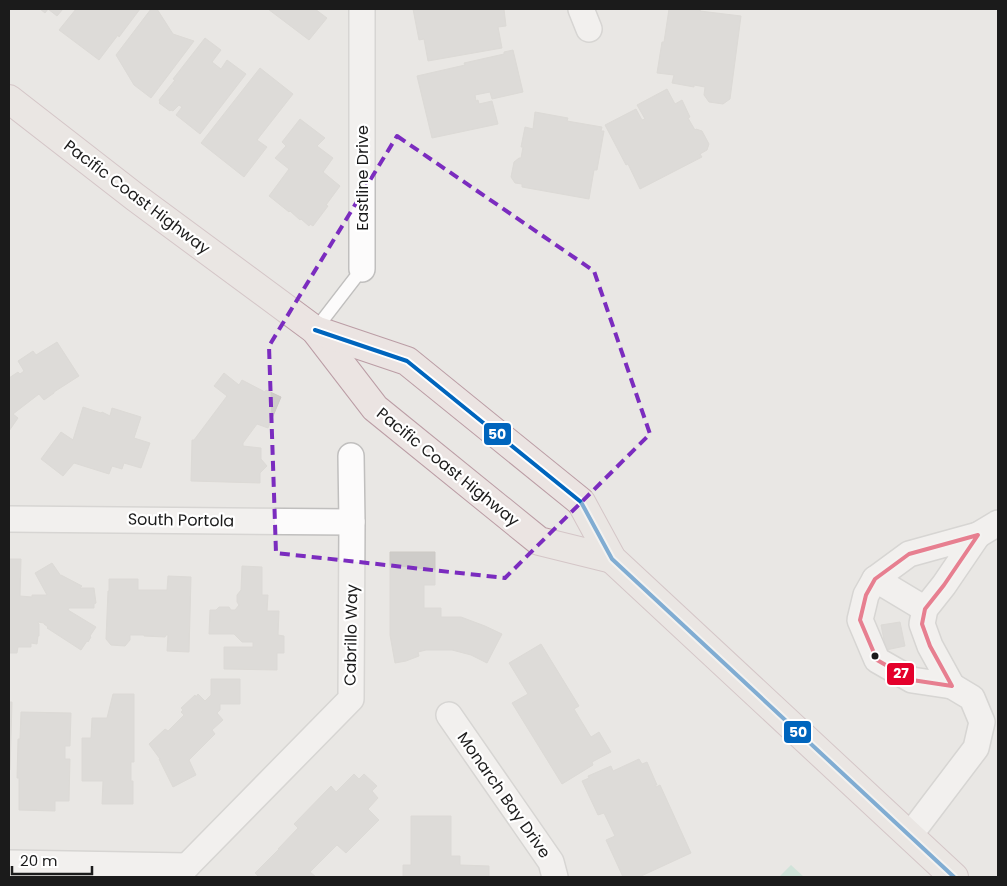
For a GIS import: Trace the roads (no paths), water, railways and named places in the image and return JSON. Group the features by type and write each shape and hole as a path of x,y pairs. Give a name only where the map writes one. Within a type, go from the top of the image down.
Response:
{"highway":[{"name":"Pacific Coast Highway","path":"9,99 135,197 315,330 375,408 539,541 612,559"},
{"name":"Pacific Coast Highway","path":"315,330 407,361 581,502 612,559 954,877"}],"street":[{"name":"Eastline Drive","path":"362,9 362,270"},
{"name":"Cabrillo Way","path":"187,872 351,699 351,456"},
{"name":"South Portola","path":"9,519 352,522"},
{"path":"910,835 976,748 982,722 972,698 952,686 912,680 877,660 860,620 866,595 875,579 910,554 988,529"},
{"path":"952,686 930,646 922,624 925,609 988,529"},
{"path":"875,579 925,609"},
{"name":"Monarch Bay Drive","path":"449,715 551,862 555,877"},
{"path":"9,863 187,872"}],"lane":[{"name":"Eastline Drive","path":"315,330 362,270"}]}
